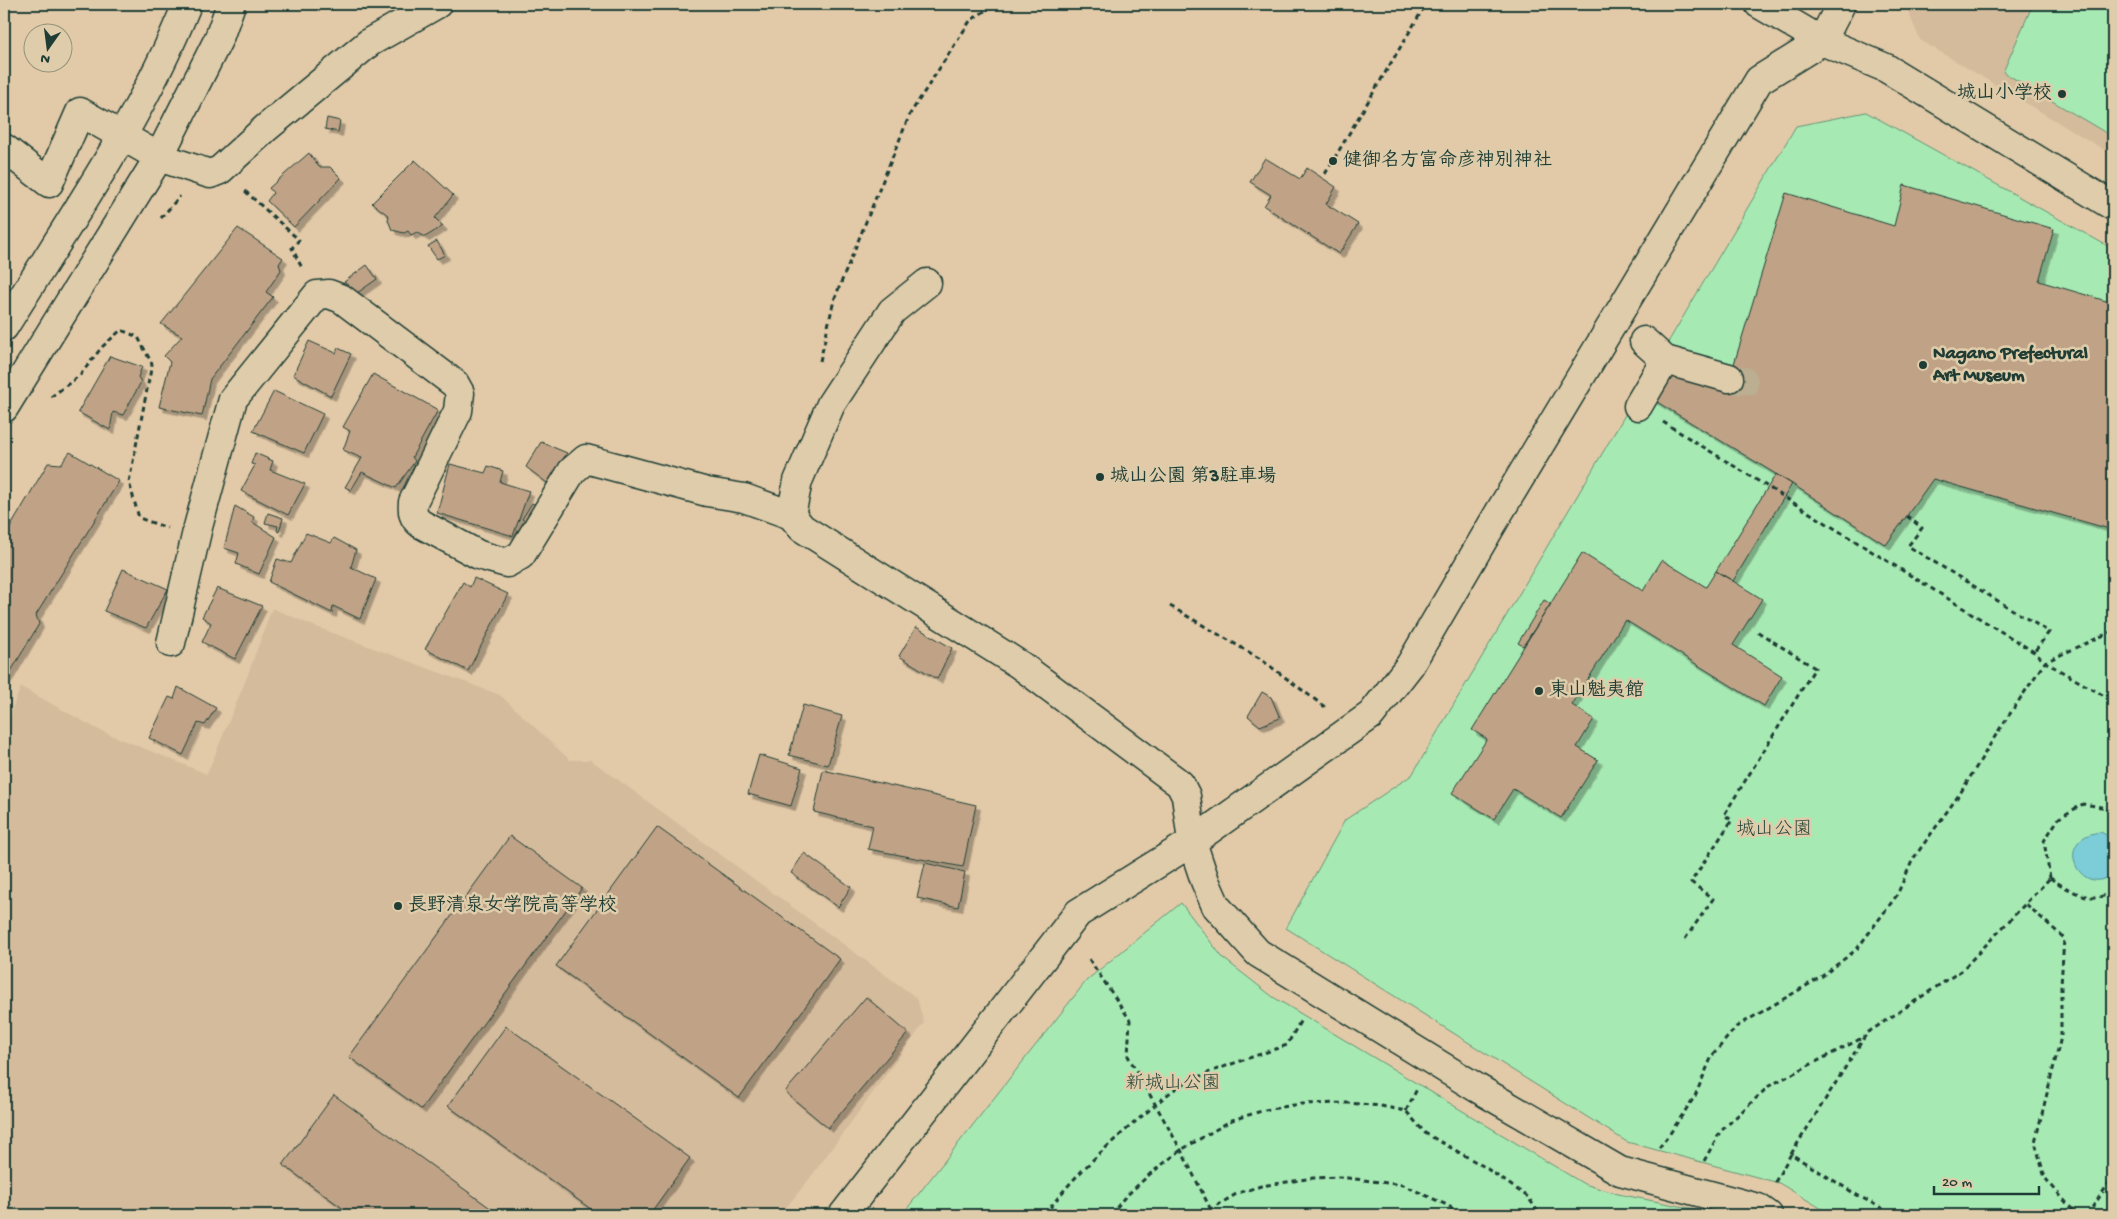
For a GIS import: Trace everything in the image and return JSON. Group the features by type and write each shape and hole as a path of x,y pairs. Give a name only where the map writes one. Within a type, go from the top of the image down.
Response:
{"street":[{"path":"4,327 122,135 148,89 188,4"},
{"path":"4,408 159,157 219,38 231,4"},
{"path":"4,148 49,182 80,112 159,157 210,174 220,170 266,128 370,42 437,4"},
{"path":"1759,4 1822,41 1886,68 2113,206"},
{"path":"843,1215 1078,913 1192,842 1371,715 1377,708 1410,665 1500,511 1759,80 1822,41 1841,4"},
{"path":"791,515 798,481 831,404 892,311 927,283"},
{"path":"171,643 196,536 233,399 317,295 329,294 342,299 455,384 460,393 458,411 413,502 414,518 421,524 479,555 507,562 521,555 572,471 586,460 708,492 744,498 791,515 802,528 1020,665 1180,784 1186,796 1192,842 1205,881 1216,906 1258,953 1477,1088 1620,1171 1759,1213"},
{"path":"1644,342 1665,360 1729,378"},
{"path":"1638,406 1665,360"}],"path":[{"path":"831,404 815,378 834,300 910,114 970,20 995,4"},
{"path":"1325,174 1426,4"},
{"path":"220,170 299,240 292,248 317,295"},
{"path":"48,399 80,375 102,347 121,330 138,337 152,364 129,482 139,518 196,536"},
{"path":"1638,406 2034,652 2045,662 2113,701"},
{"path":"1907,516 1922,528 1908,546 2049,632 2034,652"},
{"path":"1170,606 1259,658 1325,707"},
{"path":"1686,939 1713,899 1691,882 1732,820 1724,815 1815,668 1755,630"},
{"path":"1653,1155 1672,1132 1695,1096 1712,1056 1736,1026 1821,977 1857,949 1896,895 1913,859 1961,792 1998,730 2045,662 2113,631"},
{"path":"2113,808 2083,804 2059,818 2044,842 2050,878 2078,895 2106,896 2113,892"},
{"path":"1773,1186 1867,1033 1962,970 2050,878"},
{"path":"2026,904 2064,938 2061,986 2061,1037 2035,1142 2045,1178 2077,1215"},
{"path":"1089,959 1130,1020 1128,1056 1181,1150 1210,1208"},
{"path":"1044,1215 1061,1192 1112,1142 1156,1105 1165,1095 1186,1083 1229,1065 1287,1045 1306,1011"},
{"path":"1701,1167 1720,1132 1769,1086 1864,1037"},
{"path":"1406,1110 1422,1081"},
{"path":"1111,1215 1124,1198 1150,1174 1181,1150 1232,1120 1265,1110 1300,1104 1348,1103 1406,1110 1425,1133 1483,1166 1528,1197 1540,1215"},
{"path":"2087,1215 2109,1183 2113,1148"},
{"path":"1792,1154 1856,1195 1894,1215"},
{"path":"1201,1215 1238,1193 1261,1186 1313,1178 1340,1178 1403,1185 1449,1206 1460,1215"}],"shaded area":[{"name":"城山小学校","path":"1905,4 2113,4 2113,155 1920,40"},
{"name":"長野清泉女学院高等学校","path":"272,608 314,626 500,695 570,760 591,760 917,998 924,1023 810,1178 780,1215 4,1215 4,728 21,687 99,730 207,774 247,677"}],"green space":[{"path":"2033,4 2113,4 2113,137 2003,72"},
{"name":"城山公園","path":"1866,112 2113,249 2113,1215 1832,1215 1779,1183 1627,1142 1286,928 1345,820 1412,775 1796,126"},
{"name":"新城山公園","path":"1181,903 1223,958 1273,997 1584,1184 1618,1194 1725,1215 902,1215 1087,980"}],"water":[{"path":"2101,832 2113,839 2113,874 2101,880 2090,879 2081,873 2076,865 2074,854 2077,844 2086,836"}],"building":[{"path":"327,118 340,121 338,132 325,129"},
{"path":"309,153 319,167 330,167 341,178 294,227 267,201 273,193 269,188"},
{"path":"1265,158 1300,179 1307,168 1336,187 1326,204 1358,224 1339,254 1264,206 1271,195 1250,182"},
{"path":"415,160 453,195 435,218 443,226 425,237 417,232 411,235 408,231 404,233 392,230 388,220 389,216 372,203"},
{"name":"Nagano Prefectural Art Museum","path":"1904,185 2054,229 2039,281 2113,303 2113,530 1933,479 1886,545 1792,484 1647,396 1662,371 1727,387 1786,193 1894,226"},
{"path":"238,228 283,258 279,264 281,270 266,292 273,297 210,379 202,416 159,407 170,362 164,356 182,336 161,324"},
{"path":"437,241 445,255 437,259 428,246"},
{"path":"367,265 377,279 357,293 344,282"},
{"path":"309,341 336,353 338,348 351,354 331,396 293,375"},
{"path":"110,356 142,367 138,377 141,382 123,415 113,412 110,430 78,412"},
{"path":"373,374 438,410 412,457 415,461 396,488 362,472 351,490 345,487 362,458 343,450 350,431 343,427"},
{"path":"274,391 323,414 304,453 253,431"},
{"path":"541,442 567,453 547,483 526,467"},
{"path":"70,452 119,481 36,615 39,624 4,683 4,538 48,463 61,464"},
{"path":"255,453 273,461 270,470 305,484 288,515 241,491 255,465 251,464"},
{"path":"450,464 485,473 488,466 503,471 500,482 529,491 513,536 437,513"},
{"path":"1776,474 1792,484 1733,581 1716,571"},
{"path":"532,503 536,505 527,522 522,519"},
{"path":"235,506 254,517 252,522 276,537 259,574 236,564 239,553 224,548"},
{"path":"268,513 283,518 279,532 277,531 278,526 265,523"},
{"path":"306,533 331,543 334,538 356,550 351,567 376,579 360,619 333,606 332,613 269,582 277,559 291,563"},
{"name":"東山魁夷館","path":"1582,553 1643,591 1662,560 1706,587 1716,571 1733,581 1762,599 1733,645 1782,676 1764,706 1625,620 1572,705 1594,719 1577,747 1598,760 1561,818 1513,789 1494,819 1452,793 1487,739 1472,730"},
{"path":"123,569 168,589 146,628 104,611"},
{"path":"474,578 508,594 468,671 425,649 463,582 470,587"},
{"path":"217,588 262,606 235,659 202,642 211,623 202,617"},
{"path":"1544,600 1551,604 1523,646 1518,643"},
{"path":"916,627 952,648 937,679 899,656"},
{"path":"178,687 216,708 205,725 198,723 183,755 149,738 169,697 174,699"},
{"path":"1262,692 1271,697 1280,718 1260,726 1248,716"},
{"path":"803,705 842,716 828,765 789,755"},
{"path":"759,755 802,768 791,806 748,794"},
{"path":"823,770 976,805 963,867 868,849 873,826 814,812"},
{"path":"657,827 840,959 739,1098 556,966"},
{"path":"510,836 582,888 421,1109 349,1057"},
{"path":"804,853 851,887 838,907 791,873"},
{"path":"925,863 965,872 958,907 917,898"},
{"path":"866,997 908,1033 828,1128 785,1092"},
{"path":"506,1026 690,1158 649,1215 599,1215 448,1106"},
{"path":"334,1095 500,1215 352,1215 283,1165"}],"tunnel":[{"path":"1729,378 1744,381 1742,393"}],"place":[{"name":"城山小学校","path":"2062,94"},
{"name":"健御名方富命彦神別神社","path":"1333,161"},
{"name":"Nagano Prefectural Art Museum","path":"1923,365"},
{"name":"城山公園 第3駐車場","path":"1100,477"},
{"name":"東山魁夷館","path":"1539,691"},
{"name":"長野清泉女学院高等学校","path":"398,906"}]}
